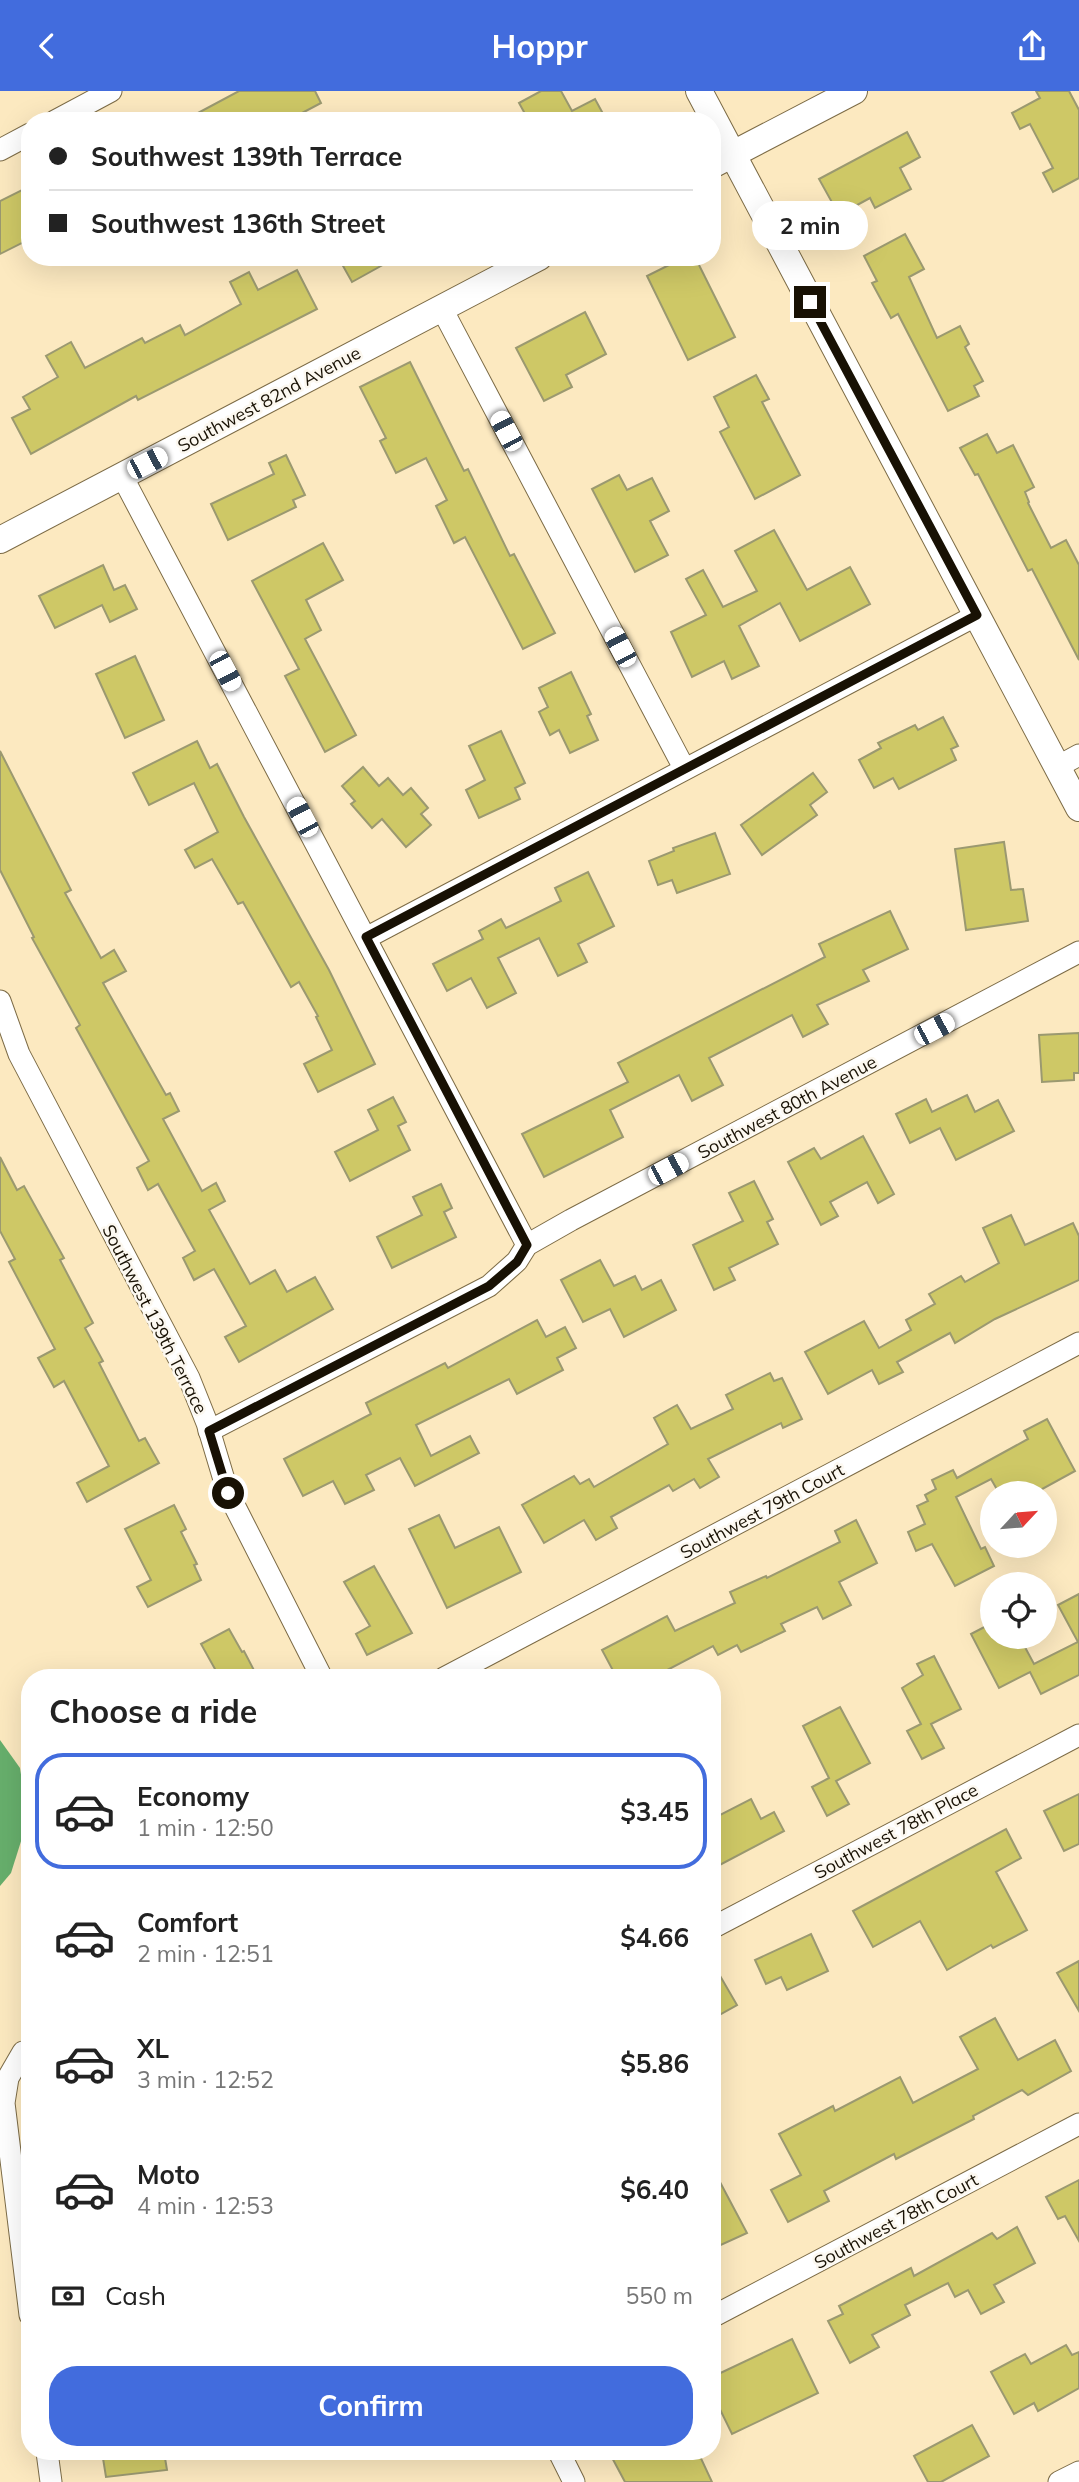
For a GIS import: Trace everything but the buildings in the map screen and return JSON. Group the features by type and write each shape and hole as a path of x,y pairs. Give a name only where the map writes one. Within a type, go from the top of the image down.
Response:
{"street":[{"path":"72,112 111,91"},
{"path":"699,91 706,112"},
{"path":"853,91 722,160 977,615 1068,761 1079,808"},
{"path":"0,150 21,139"},
{"name":"Southwest 82nd Avenue","path":"0,540 522,266"},
{"path":"442,309 684,768"},
{"path":"122,476 527,1245"},
{"path":"366,937 977,615"},
{"name":"Southwest 80th Avenue","path":"209,1431 489,1286 517,1262 527,1245 1079,953"},
{"name":"Southwest 139th Terrace","path":"0,1001 19,1054 189,1378 236,1512 317,1669"},
{"name":"Southwest 79th Court","path":"461,1669 1079,1343"},
{"name":"Southwest 78th Place","path":"721,1923 1079,1735"},
{"path":"21,2055 8,2078 4,2103 21,2242"},
{"name":"Southwest 78th Court","path":"721,2312 1079,2124"},
{"path":"48,2460 51,2482"},
{"path":"563,2460 574,2482"},
{"path":"1059,2482 1079,2472"}],"shaded area":[{"path":"0,1740 20,1768 21,1841 11,1873 0,1886"}],"route":[{"path":"228,1493 209,1431 489,1286 517,1262 527,1245 366,937 977,615 810,302"}]}
